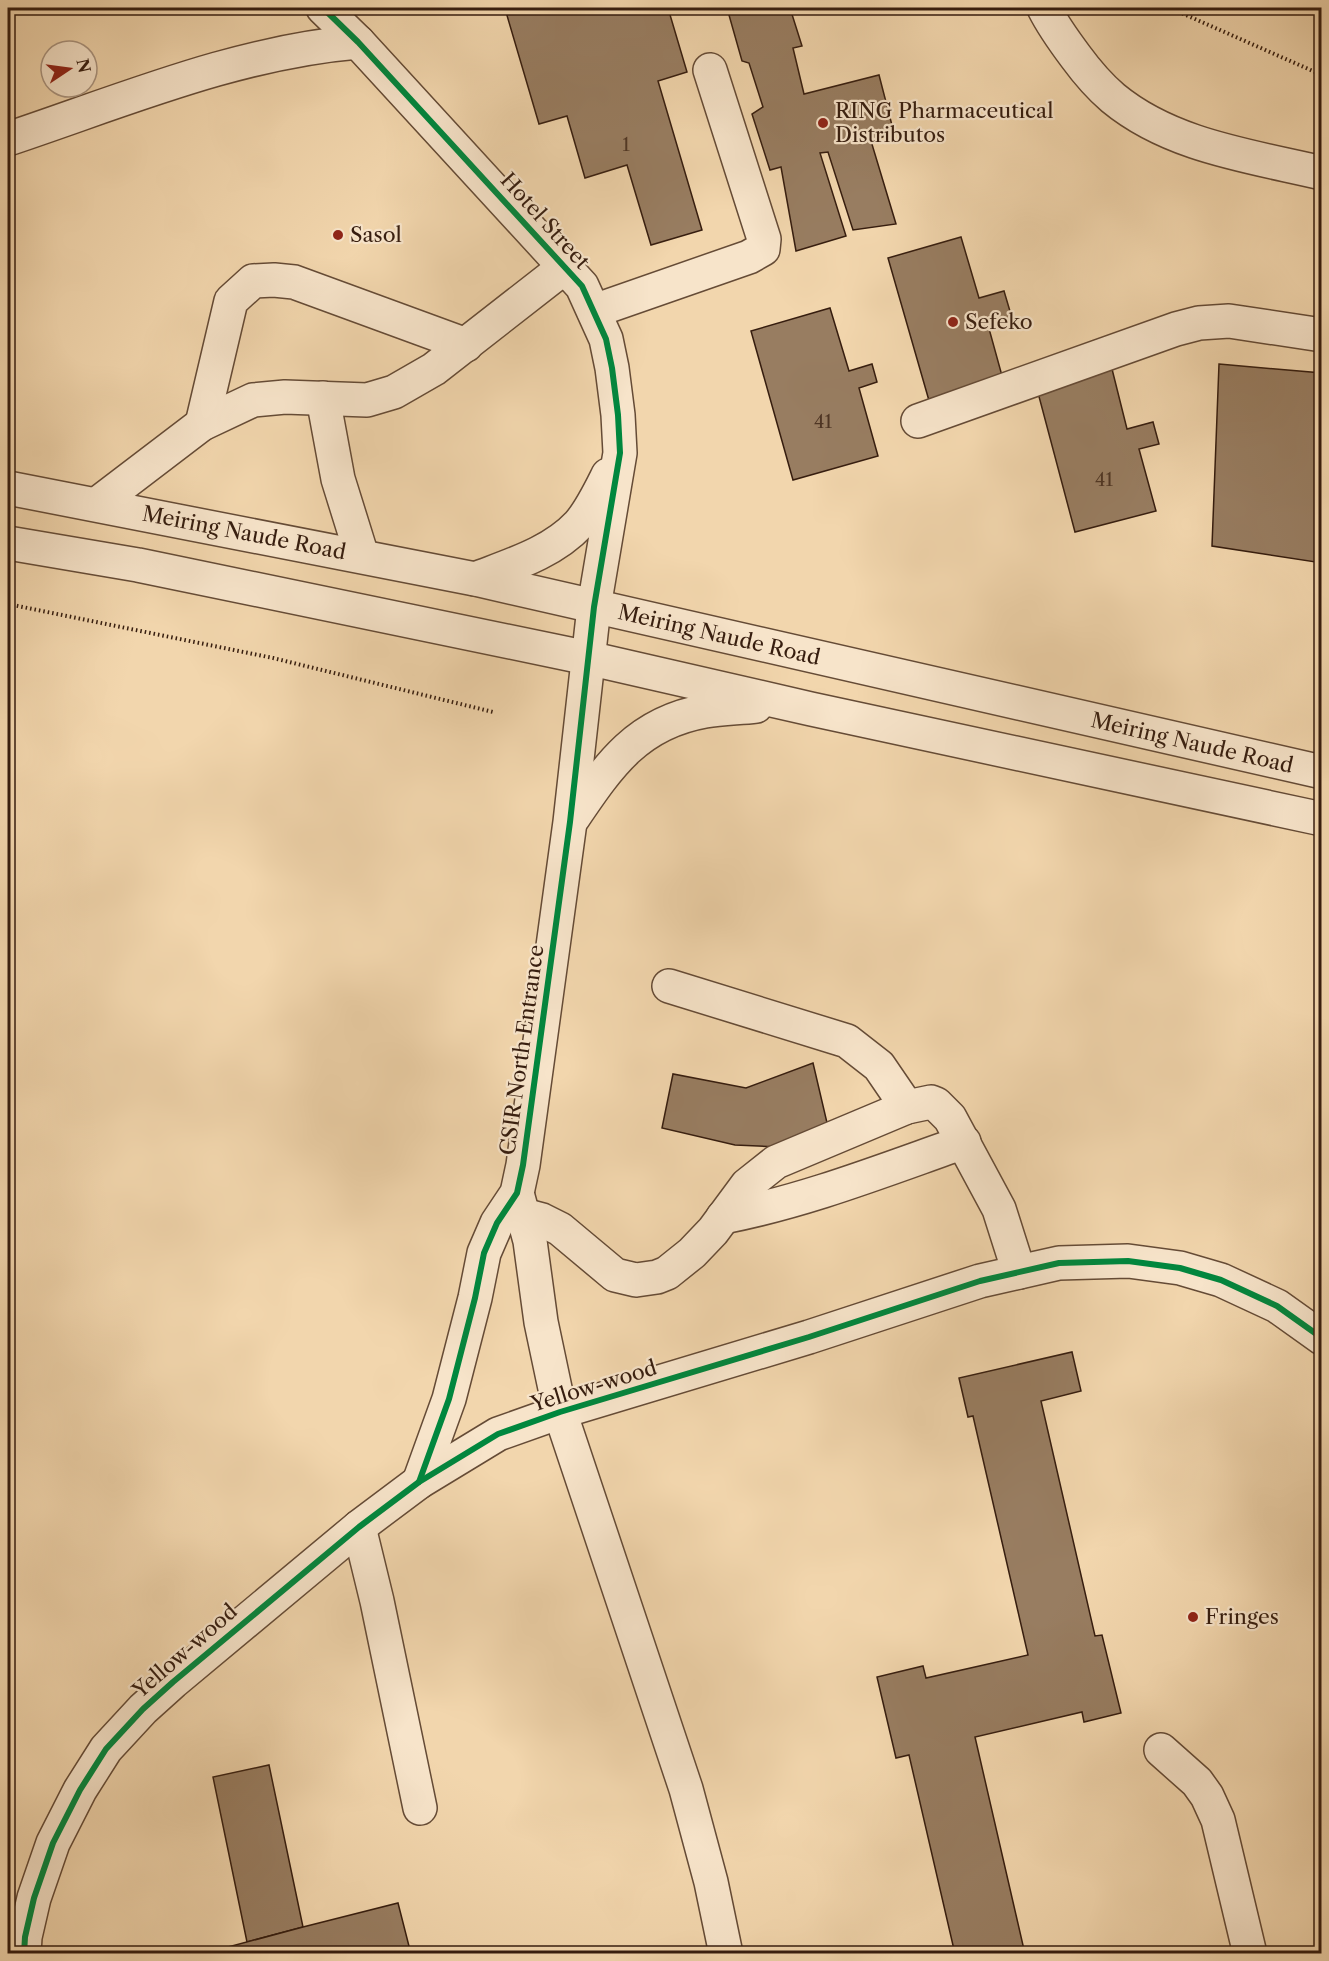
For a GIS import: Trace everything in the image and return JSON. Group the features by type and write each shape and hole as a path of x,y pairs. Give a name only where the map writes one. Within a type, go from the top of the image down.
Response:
{"street":[{"name":"Hotel Street","path":"322,8 358,42 566,266 582,286 594,311 606,339 612,368 620,453 594,607"},
{"path":"8,139 241,62 315,45 358,42 351,8"},
{"path":"1044,8 1056,30 1092,77 1113,98 1141,118 1194,142 1322,173"},
{"path":"594,311 749,257 763,249 764,238 711,70"},
{"path":"97,504 202,424 253,400 285,397 366,400 394,392 434,369 566,266"},
{"path":"202,424 231,301 253,281 294,282 466,345"},
{"path":"918,421 1176,329 1199,323 1230,321 1322,336"},
{"path":"323,398 339,479 362,556"},
{"path":"475,579 541,552 579,523 597,497 620,453"},
{"name":"Meiring Naude Road","path":"8,488 475,579 1322,772"},
{"path":"8,543 138,565 588,658 1322,819"},
{"name":"CSIR North Entrance","path":"594,607 570,822 523,1165 515,1206 530,1241 541,1322 560,1412 686,1789 711,1882 726,1953"},
{"path":"570,822 618,757 630,745 653,730 683,717 705,711 785,703"},
{"path":"669,986 847,1041 879,1066 907,1107"},
{"path":"515,1206 560,1229 615,1275 642,1280 667,1273 680,1263 713,1231 747,1185 776,1162 907,1107 922,1103 936,1104 950,1118 999,1209 1019,1272"},
{"path":"723,1217 768,1209 804,1198 964,1142"},
{"name":"CSIR North Entrance","path":"419,1482 449,1399 484,1253 497,1223 515,1206"},
{"name":"Yellow-wood","path":"24,1953 25,1937 34,1898 53,1843 80,1790 106,1749 143,1709 173,1682 359,1527 419,1482 498,1434 560,1412 809,1337 980,1281 1059,1263 1128,1261 1180,1268 1221,1280 1277,1306 1322,1338"},
{"path":"359,1527 377,1601 420,1808"},
{"path":"1161,1750 1197,1782 1207,1796 1218,1820 1250,1953"}],"path":[{"path":"1170,8 1322,75"},
{"path":"8,604 273,658 493,712"}],"building":[{"path":"520,8 668,8 687,72 658,81 702,230 651,245 627,165 585,178 567,116 539,124 506,12"},
{"name":"RING Pharmaceutical Distributos","path":"727,8 790,8 802,46 793,48 804,94 879,75 894,133 871,141 896,224 853,230 828,152 820,153 846,236 796,251 781,167 770,170 752,114 763,107 749,63 742,61"},
{"name":"Sefeko","path":"961,237 979,298 1004,291 1012,318 988,325 1004,383 930,404 888,258"},
{"path":"830,308 849,371 872,364 877,382 859,388 878,456 793,480 751,331"},
{"path":"1219,364 1322,373 1322,563 1212,546"},
{"path":"1112,369 1127,429 1153,422 1159,444 1139,449 1156,511 1075,532 1037,389"},
{"path":"813,1063 828,1127 778,1147 735,1145 662,1128 673,1074 746,1088"},
{"path":"1072,1352 1081,1391 1041,1401 1095,1636 1102,1635 1121,1713 1084,1722 1082,1712 975,1737 1025,1954 955,1954 909,1755 896,1758 877,1677 923,1666 926,1678 1028,1655 973,1416 968,1417 959,1378"},
{"path":"269,1765 303,1927 247,1942 213,1777"},
{"path":"398,1903 411,1954 202,1954 303,1927"}],"cycle path":[{"path":"323,8 358,42 582,286 606,339 618,415 620,453 594,607 570,822 523,1165 517,1193 497,1223 484,1253 449,1399 419,1482"},
{"path":"24,1954 25,1937 34,1898 53,1843 80,1790 106,1749 143,1709 173,1682 359,1527 419,1482 498,1434 560,1412 809,1337 980,1281 1059,1263 1128,1261 1180,1268 1221,1280 1277,1306 1322,1338"}],"place":[{"name":"RING Pharmaceutical Distributos","path":"823,123"},
{"name":"Sasol","path":"338,235"},
{"name":"Sefeko","path":"953,322"},
{"name":"Fringes","path":"1193,1617"}]}
